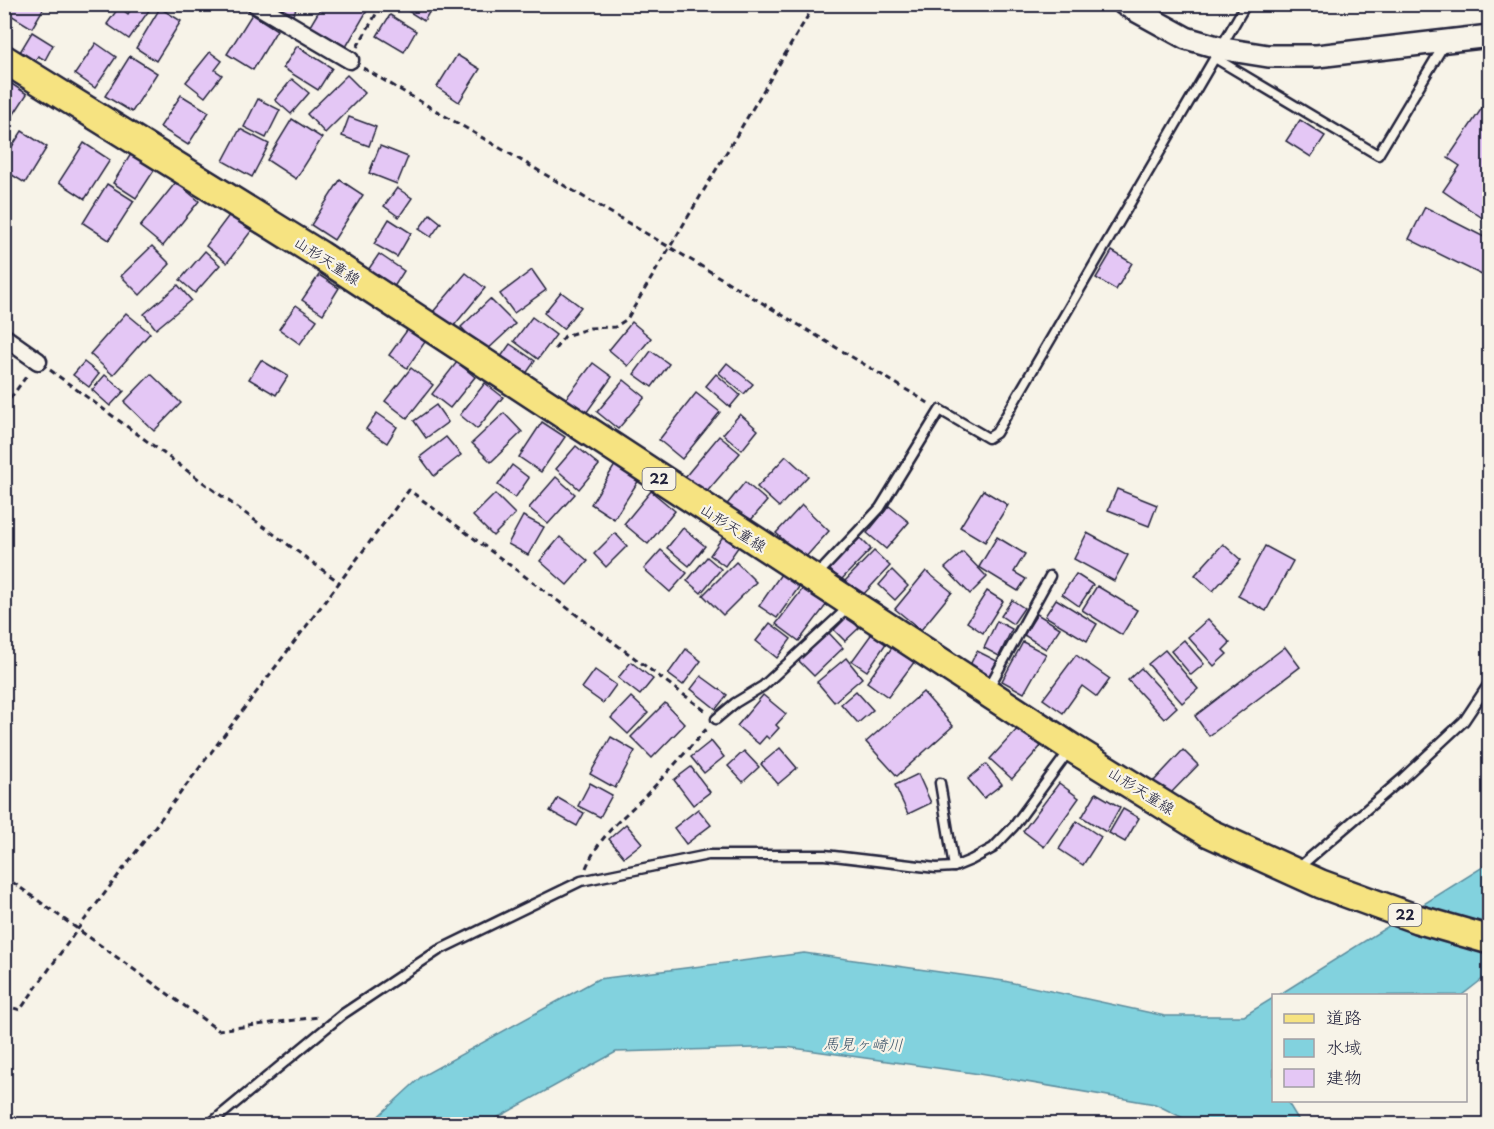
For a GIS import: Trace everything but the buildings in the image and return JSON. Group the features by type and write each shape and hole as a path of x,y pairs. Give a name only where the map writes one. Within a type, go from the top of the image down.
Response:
{"main road":[{"name":"山形天童線","path":"4,59 320,255 813,580 1072,748 1209,833 1321,884 1417,919 1490,940"}],"street":[{"path":"255,4 350,60"},
{"path":"1124,4 1217,53 1317,56 1490,36"},
{"path":"4,337 38,361"}],"lane":[{"path":"813,580 880,508 940,410 988,438 996,433 1246,4"},
{"path":"1217,53 1378,155 1446,42"},
{"path":"987,691 1050,576"},
{"path":"716,719 735,703 763,686 851,604"},
{"path":"1293,873 1403,778 1464,720 1490,682"},
{"path":"210,1125 343,1014 439,950 581,880 708,855 825,855 936,868 954,867 993,848 1014,826 1072,748"},
{"path":"940,783 954,867"}],"path":[{"path":"382,4 350,60 940,410"},
{"path":"555,349 565,336 590,328 615,327 627,319 815,4"},
{"path":"4,407 38,361 339,582"},
{"path":"4,1005 20,1010 77,930 409,490 716,719 650,790 616,822 595,849 581,880"},
{"path":"4,876 218,1030 343,1014"}],"water":[{"path":"1489,863 1489,974 1463,994 1280,994"},
{"name":"馬見ヶ崎川","path":"804,953 1004,981 1165,1016 1244,1016 1272,999 1272,1102 1288,1102 1301,1124 1195,1124 1155,1104 973,1073 786,1047 616,1052 486,1124 370,1124 422,1076 598,979"}]}
